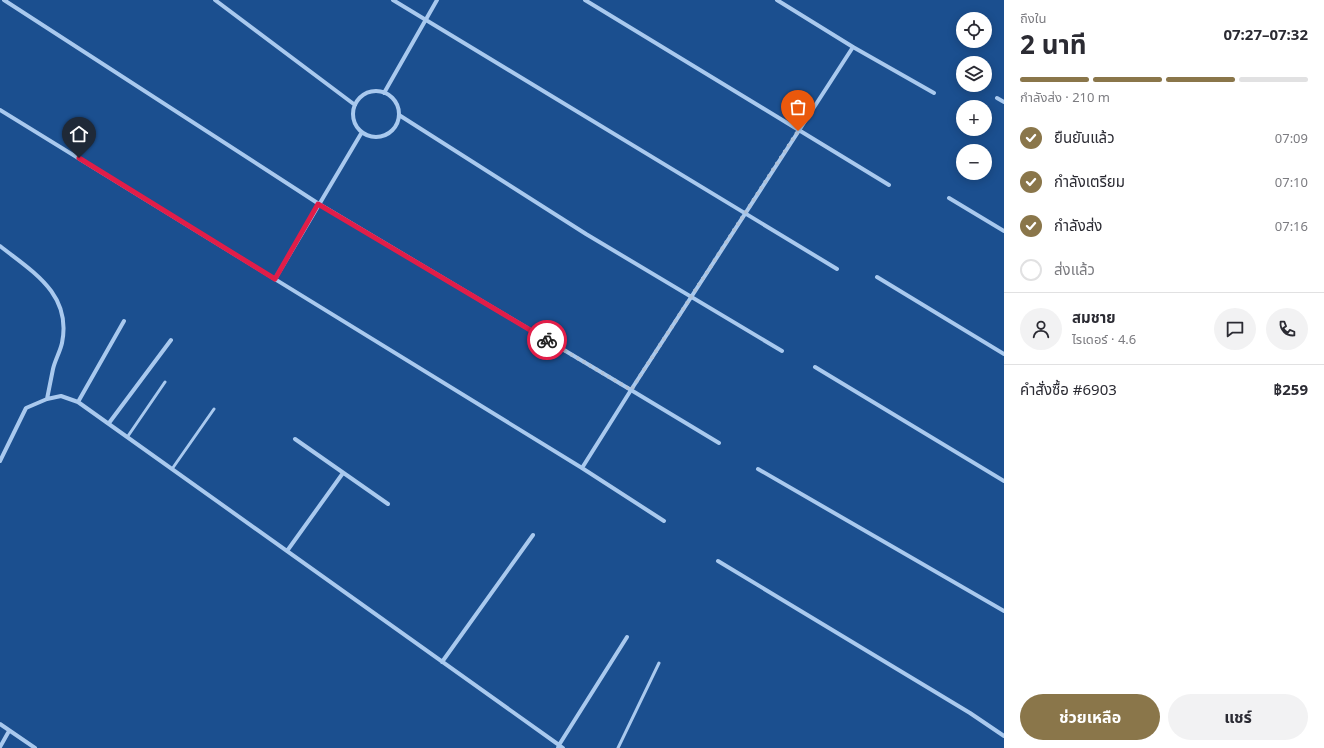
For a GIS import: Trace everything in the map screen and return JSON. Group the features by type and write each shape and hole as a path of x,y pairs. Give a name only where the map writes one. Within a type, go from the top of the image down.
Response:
{"street":[{"path":"4,0 318,204 719,443"},
{"path":"215,0 355,105"},
{"path":"393,0 837,269"},
{"path":"384,93 437,0"},
{"path":"585,0 889,186"},
{"path":"777,0 853,47 934,93"},
{"path":"582,468 744,213 853,47"},
{"path":"370,92 384,93 395,101 398,108 398,121 389,133 383,136 368,136 357,127 354,120 353,112 355,105 370,92"},
{"path":"997,98 1004,102"},
{"path":"0,110 582,468 664,521"},
{"path":"399,115 586,234 782,351"},
{"path":"275,279 362,132"},
{"path":"949,198 1004,230"},
{"path":"0,246 43,281 58,301 63,317 62,342 53,369 47,400"},
{"path":"877,277 1004,354"},
{"path":"78,402 124,321"},
{"path":"108,423 171,340"},
{"path":"815,367 1004,481"},
{"path":"1,458 26,408 61,396 78,402 128,436 560,747 627,637"},
{"path":"295,439 388,504"},
{"path":"758,469 1004,611"},
{"path":"288,551 343,472"},
{"path":"442,662 533,535"},
{"path":"718,561 970,713 1004,736"},
{"path":"0,724 35,748"},
{"path":"0,747 9,731"}],"lane":[{"path":"128,436 165,382"},
{"path":"172,468 214,409"},
{"path":"618,748 659,663"}],"way so far":[{"path":"547,340 631,390 798,131"}],"route":[{"path":"79,158 275,279 318,204 547,340"}]}
